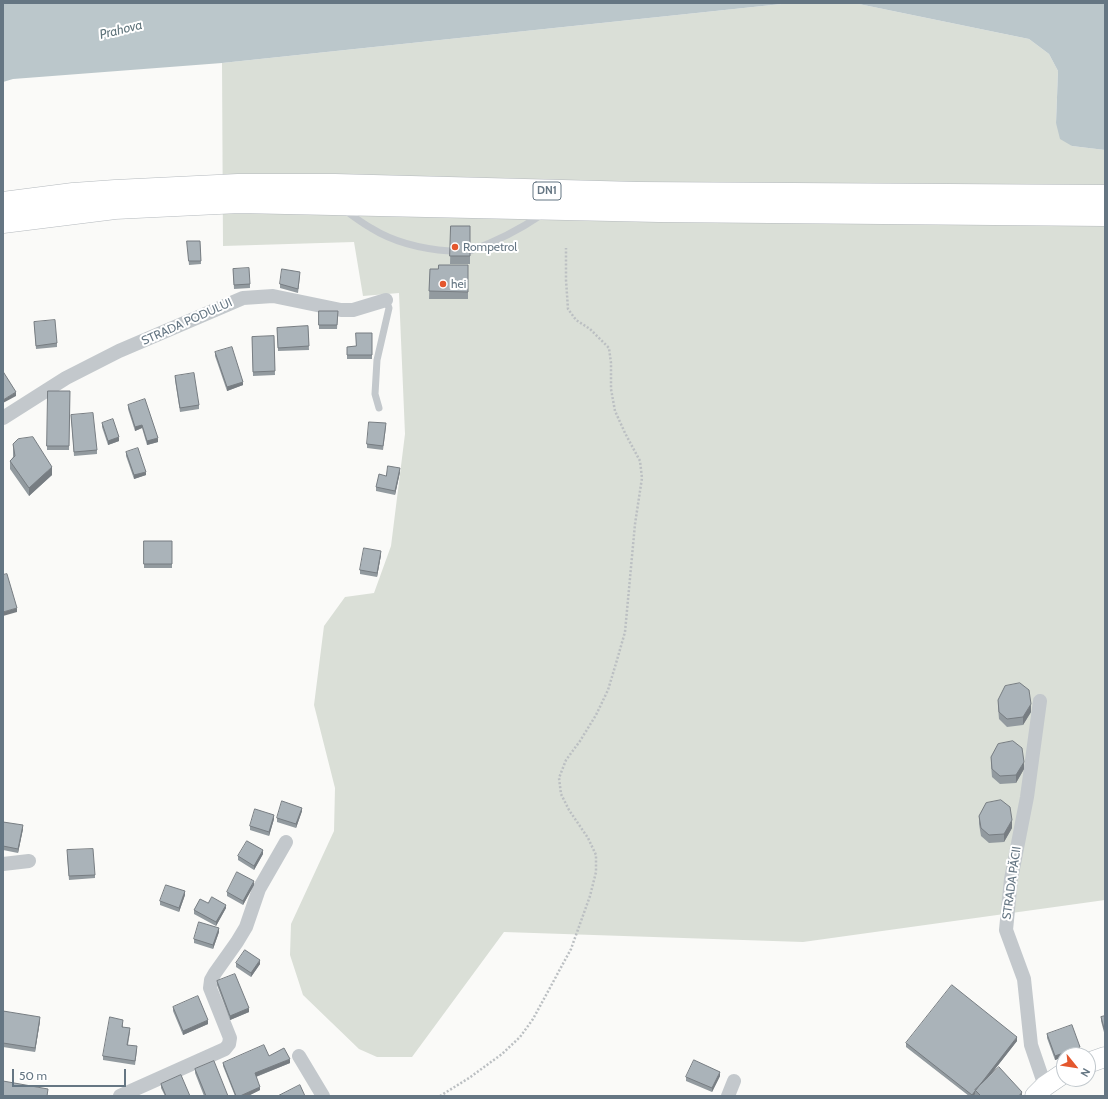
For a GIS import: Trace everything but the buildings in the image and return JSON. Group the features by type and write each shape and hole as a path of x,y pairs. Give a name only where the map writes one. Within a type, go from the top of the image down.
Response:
{"highway":[{"name":"DN1","path":"3,203 73,194 115,191 238,186 335,185 646,194 1105,196"},
{"name":"DN1","path":"3,222 116,208 239,202 675,211 1105,215"}],"main road":[{"path":"1040,1091 1056,1080"}],"street":[{"name":"STRADA PODULUI","path":"3,418 66,378 119,351 243,298 273,296 341,310 353,310 386,300"},
{"name":"STRADA PĂCII","path":"1040,701 1027,797 1011,879 1006,930 1024,979 1032,1045 1040,1091"},
{"path":"120,1096 225,1048 229,1044 230,1038 210,988 211,980 246,927 259,889 286,842"},
{"path":"3,864 29,861"},
{"path":"299,1056 323,1096"},
{"path":"728,1096 734,1081"}],"lane":[{"path":"338,205 371,229 401,242 426,249 450,251"},
{"path":"470,250 490,244 529,223 550,208"},
{"path":"379,408 375,394 377,360 389,308 386,300"}],"path":[{"path":"440,1096 469,1078 502,1054 520,1037 533,1019 571,949 590,896 596,872 596,855 588,838 569,810 561,794 559,778 566,760 596,715 608,690 618,660 625,632 635,524 642,478 640,461 615,411 611,388 611,363 608,348 590,329 576,320 568,309 566,248"}],"shaded area":[{"path":"791,3 854,3 1029,39 1049,54 1058,71 1056,123 1072,146 1105,150 1105,900 803,942 504,932 412,1057 377,1057 359,1049 303,995 290,955 291,924 334,831 335,788 314,705 324,626 345,597 374,593 391,546 405,434 399,293 363,296 354,242 223,246 222,63"}],"water":[{"name":"Prahova","path":"3,3 791,3 222,63 13,79 3,82"},
{"path":"854,3 1105,3 1105,150 1072,146 1060,139 1056,123 1058,71 1049,54 1029,39"}],"place":[{"name":"Rompetrol","path":"455,247"},
{"name":"hei","path":"443,284"}]}
